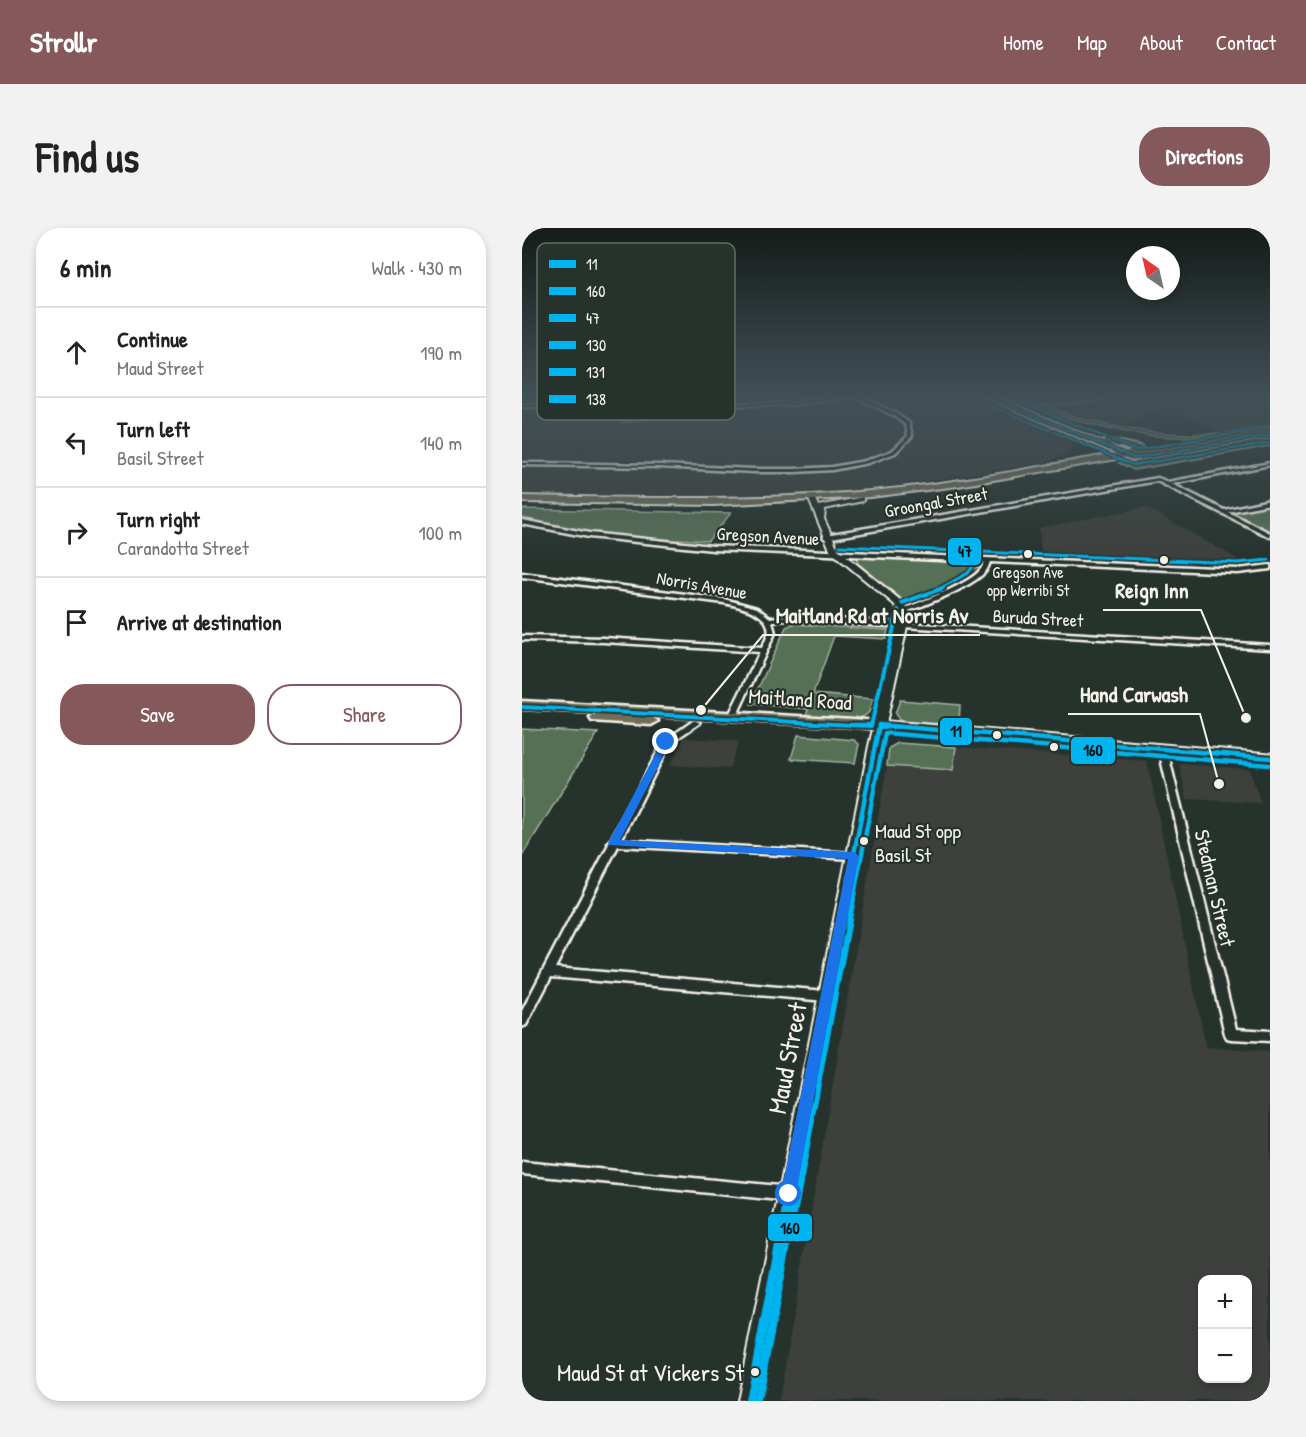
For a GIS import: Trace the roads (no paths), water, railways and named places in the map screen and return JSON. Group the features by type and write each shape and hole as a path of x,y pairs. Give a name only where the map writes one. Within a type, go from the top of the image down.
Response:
{"highway":[{"path":"1075,463 1104,453 1104,451"},
{"path":"522,499 811,501 921,488 1075,463 1134,456 1155,451"},
{"path":"522,504 710,507 860,499 940,490 1168,451"}],"main road":[{"path":"1122,451 1134,456"},
{"path":"820,519 822,507 860,499"},
{"path":"811,501 826,537 840,554 904,610"},
{"name":"Maud Street","path":"749,1401 878,730 903,625 904,610"},
{"name":"Maitland Road","path":"522,705 733,715 1038,746 1110,746 1270,758"},
{"name":"Maitland Road","path":"522,714 878,730"}],"street":[{"path":"522,464 801,471 856,464 892,451"},
{"path":"1169,483 1270,464"},
{"name":"Groongal Street","path":"826,537 1158,479 1169,483"},
{"path":"1169,483 1270,535"},
{"path":"1224,511 1270,502"},
{"name":"Gregson Avenue","path":"522,522 589,535 725,549 1238,571 1270,567"},
{"path":"904,610 984,571 988,559"},
{"name":"Gregson Avenue","path":"1014,560 1022,566 1236,577 1270,573"},
{"name":"Norris Avenue","path":"522,575 737,603 769,620 772,633 733,715"},
{"name":"Buruda Street","path":"769,620 785,618 1270,646"},
{"path":"522,638 604,639 764,650"},
{"path":"522,1022 666,742 696,723"},
{"name":"Stedman Street","path":"1163,750 1231,1034 1270,1036"},
{"path":"613,843 854,856"},
{"path":"547,972 826,996"},
{"path":"522,1168 789,1194"}],"place":[{"name":"Gregson Ave opp Werribi St","path":"1028,554"},
{"name":"Maitland Rd at Norris Av","path":"701,710"},
{"name":"Reign Inn","path":"1246,718"},
{"name":"Hand Carwash","path":"1219,784"},
{"name":"Maud St opp Basil St","path":"864,841"},
{"name":"Maud St at Vickers St","path":"755,1372"}]}
